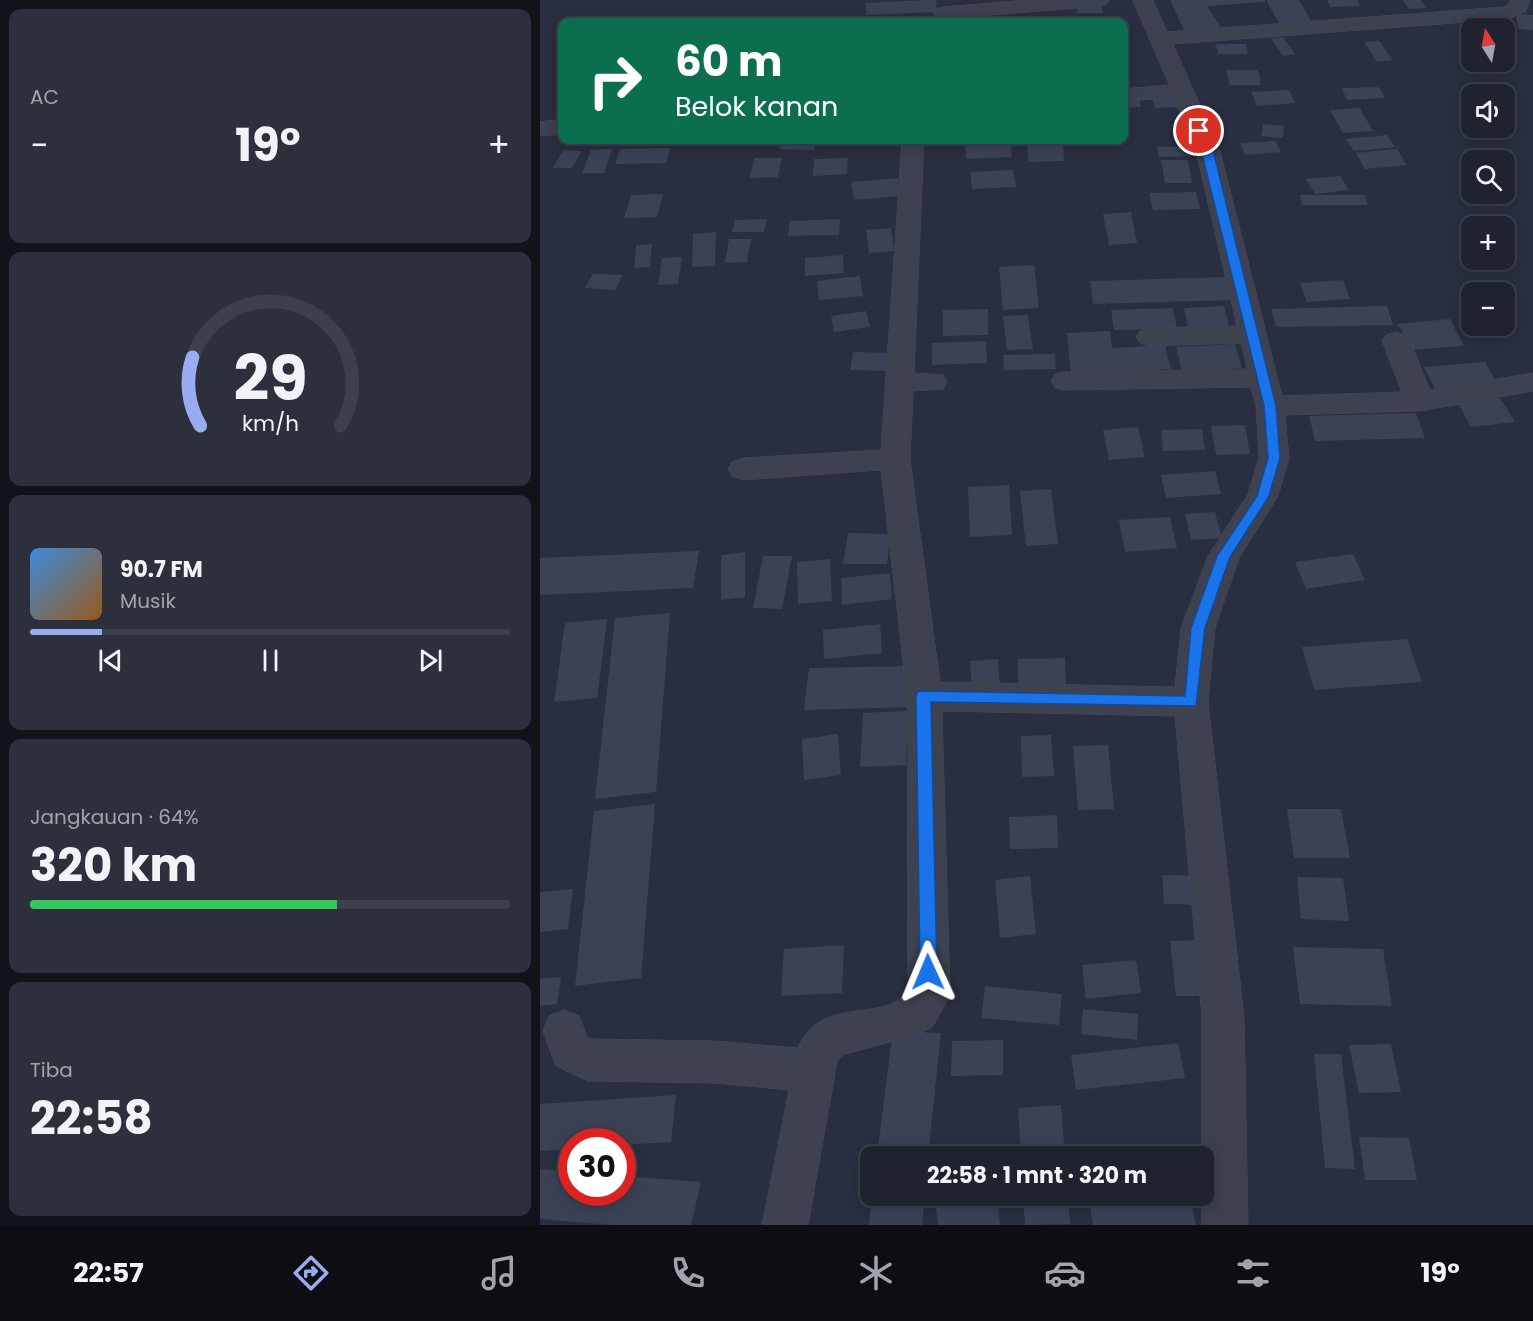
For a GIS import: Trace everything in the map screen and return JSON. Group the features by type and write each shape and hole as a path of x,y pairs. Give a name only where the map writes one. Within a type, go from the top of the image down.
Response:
{"street":[{"path":"943,13 1100,0"},
{"path":"1143,0 1208,150 1267,392 1274,458 1263,496 1224,556 1198,628 1191,702 1223,1017 1225,1225"},
{"path":"1159,39 1508,13 1524,6"},
{"path":"1128,95 1182,91"},
{"path":"540,129 558,127"},
{"path":"785,1225 817,1053 830,1037 905,1020 918,1012 929,995 924,696 895,459 913,144"},
{"path":"1150,337 1254,334"},
{"path":"1396,340 1420,401"},
{"path":"1065,381 1420,401 1533,382"},
{"path":"899,382 933,382"},
{"path":"743,469 895,459"},
{"path":"924,696 1191,702"},
{"path":"564,1031 571,1051 588,1060 715,1062 813,1071"}],"building":[{"path":"936,0 937,12 866,15 865,3"},
{"path":"1170,0 1265,0 1265,2 1207,6 1221,28 1185,32"},
{"path":"1266,0 1299,0 1311,21 1279,23"},
{"path":"1327,0 1357,0 1360,6 1330,7"},
{"path":"1403,0 1421,0 1426,8 1409,9"},
{"path":"1076,4 1102,4 1103,13 1077,13"},
{"path":"1516,14 1533,15 1533,30 1518,29"},
{"path":"1108,16 1108,18 1083,18"},
{"path":"1283,37 1295,54 1283,56 1271,38"},
{"path":"1379,41 1393,60 1377,62 1364,42"},
{"path":"1216,44 1246,44 1248,54 1218,54"},
{"path":"1226,70 1258,70 1261,85 1230,85"},
{"path":"1379,87 1385,98 1347,100 1342,88"},
{"path":"1289,90 1295,103 1257,106 1251,92"},
{"path":"1183,96 1186,107 1155,108 1152,97"},
{"path":"1139,100 1141,107 1128,108 1128,101"},
{"path":"1360,108 1373,131 1343,133 1330,110"},
{"path":"1263,124 1284,126 1283,138 1261,136"},
{"path":"1387,135 1395,147 1354,151 1346,139"},
{"path":"1275,141 1281,152 1245,155 1240,143"},
{"path":"782,144 815,144 814,150 780,149"},
{"path":"965,144 1010,144 1012,157 966,159"},
{"path":"1027,144 1063,144 1064,161 1028,162"},
{"path":"1192,146 1194,156 1159,157 1157,147"},
{"path":"670,148 666,163 615,164 620,149"},
{"path":"612,149 604,173 582,173 591,150"},
{"path":"1397,149 1407,165 1365,169 1356,153"},
{"path":"563,150 582,151 572,168 553,168"},
{"path":"754,158 782,158 778,177 750,178"},
{"path":"848,158 847,174 813,176 814,159"},
{"path":"1161,160 1188,160 1192,183 1165,183"},
{"path":"1013,170 1016,187 972,189 970,172"},
{"path":"1340,176 1349,190 1315,194 1306,179"},
{"path":"898,178 901,196 854,200 851,182"},
{"path":"1196,192 1200,209 1153,210 1149,193"},
{"path":"663,194 657,217 624,218 631,195"},
{"path":"1300,195 1365,195 1368,205 1302,205"},
{"path":"1131,212 1137,243 1109,245 1103,214"},
{"path":"767,219 764,232 732,232 735,220"},
{"path":"840,219 839,235 788,236 790,221"},
{"path":"891,228 894,251 869,253 866,230"},
{"path":"716,232 715,266 692,267 693,234"},
{"path":"729,239 751,239 747,262 725,263"},
{"path":"652,244 650,267 634,268 636,245"},
{"path":"843,255 844,273 805,276 805,258"},
{"path":"682,257 678,284 658,285 662,258"},
{"path":"1034,265 1039,308 1003,310 999,267"},
{"path":"593,274 623,275 615,290 585,288"},
{"path":"860,276 863,296 819,300 817,281"},
{"path":"1226,277 1232,300 1093,304 1090,281"},
{"path":"1343,280 1350,299 1307,302 1300,283"},
{"path":"1224,306 1229,326 1188,328 1184,308"},
{"path":"1387,306 1393,325 1276,327 1271,309"},
{"path":"1173,308 1177,329 1114,330 1111,310"},
{"path":"988,309 988,335 943,336 943,310"},
{"path":"866,311 870,327 834,332 831,316"},
{"path":"1028,315 1033,349 1007,350 1003,316"},
{"path":"1450,319 1464,346 1411,350 1398,324"},
{"path":"1110,331 1112,348 1165,345 1171,369 1071,374 1067,333"},
{"path":"986,341 987,363 932,365 932,343"},
{"path":"1235,344 1242,368 1182,371 1176,347"},
{"path":"853,352 890,353 887,371 850,370"},
{"path":"1055,354 1056,369 1004,370 1003,355"},
{"path":"1485,362 1498,386 1436,391 1424,367"},
{"path":"1500,398 1515,422 1471,427 1458,403"},
{"path":"1416,413 1425,438 1315,441 1309,416"},
{"path":"1245,425 1250,454 1216,455 1211,426"},
{"path":"1138,427 1145,457 1109,460 1103,430"},
{"path":"1202,429 1205,450 1163,451 1161,430"},
{"path":"1215,471 1221,494 1166,498 1161,475"},
{"path":"1009,485 1012,535 970,537 968,487"},
{"path":"1051,489 1058,544 1026,546 1020,491"},
{"path":"1215,512 1222,538 1191,540 1185,514"},
{"path":"1170,517 1177,548 1125,552 1119,520"},
{"path":"848,533 891,534 887,564 843,564"},
{"path":"699,551 693,588 540,595 540,558"},
{"path":"745,552 745,597 721,600 721,555"},
{"path":"1353,554 1365,580 1306,589 1295,562"},
{"path":"763,556 792,556 782,609 753,608"},
{"path":"830,559 832,601 798,604 797,562"},
{"path":"890,573 892,599 842,605 841,578"},
{"path":"670,613 656,792 595,799 615,618"},
{"path":"607,619 597,698 554,702 565,623"},
{"path":"880,624 882,653 824,659 823,630"},
{"path":"1407,639 1422,682 1314,690 1302,647"},
{"path":"1065,658 1066,688 1018,689 1018,659"},
{"path":"998,659 1000,689 972,691 970,661"},
{"path":"916,666 914,707 804,710 809,668"},
{"path":"907,711 906,765 860,767 863,713"},
{"path":"838,734 841,775 804,780 802,739"},
{"path":"1051,735 1054,776 1022,777 1021,736"},
{"path":"1108,745 1114,809 1078,810 1073,746"},
{"path":"655,804 641,978 575,986 594,811"},
{"path":"1287,809 1341,809 1350,858 1294,858"},
{"path":"1057,815 1058,848 1010,849 1009,817"},
{"path":"1162,875 1202,876 1203,905 1164,904"},
{"path":"1030,876 1036,934 1000,938 995,880"},
{"path":"1297,877 1343,878 1349,921 1301,919"},
{"path":"573,889 568,929 540,932 540,892"},
{"path":"1198,940 1205,996 1176,996 1170,941"},
{"path":"844,945 842,993 781,996 784,949"},
{"path":"1293,947 1383,949 1392,1006 1300,1004"},
{"path":"1136,960 1141,993 1086,999 1082,965"},
{"path":"561,977 557,1004 540,1006 540,979"},
{"path":"985,986 1062,994 1059,1025 981,1018"},
{"path":"1083,1009 1138,1014 1137,1040 1081,1034"},
{"path":"893,1031 941,1033 929,1146 878,1146"},
{"path":"1003,1040 1003,1075 951,1076 952,1041"},
{"path":"1178,1043 1185,1078 1076,1090 1071,1055"},
{"path":"1391,1044 1401,1092 1359,1093 1349,1045"},
{"path":"1314,1054 1341,1054 1355,1169 1325,1168"},
{"path":"676,1095 671,1142 636,1144 636,1128 558,1128 558,1150 540,1151 540,1104"},
{"path":"1061,1105 1064,1146 1020,1146 1018,1108"},
{"path":"1359,1137 1409,1138 1417,1180 1365,1180"},
{"path":"540,1169 558,1171 558,1206 636,1206 636,1177 701,1182 691,1225 613,1225 540,1219"},
{"path":"871,1206 924,1206 922,1225 869,1225"},
{"path":"936,1206 998,1206 1000,1225 938,1225"},
{"path":"1024,1206 1069,1206 1070,1224 1025,1225"},
{"path":"1090,1206 1192,1206 1196,1225 1093,1225"}],"route":[{"path":"928,972 924,696 1191,702 1198,628 1224,556 1263,496 1274,458 1270,406 1208,150 1199,131"}]}
